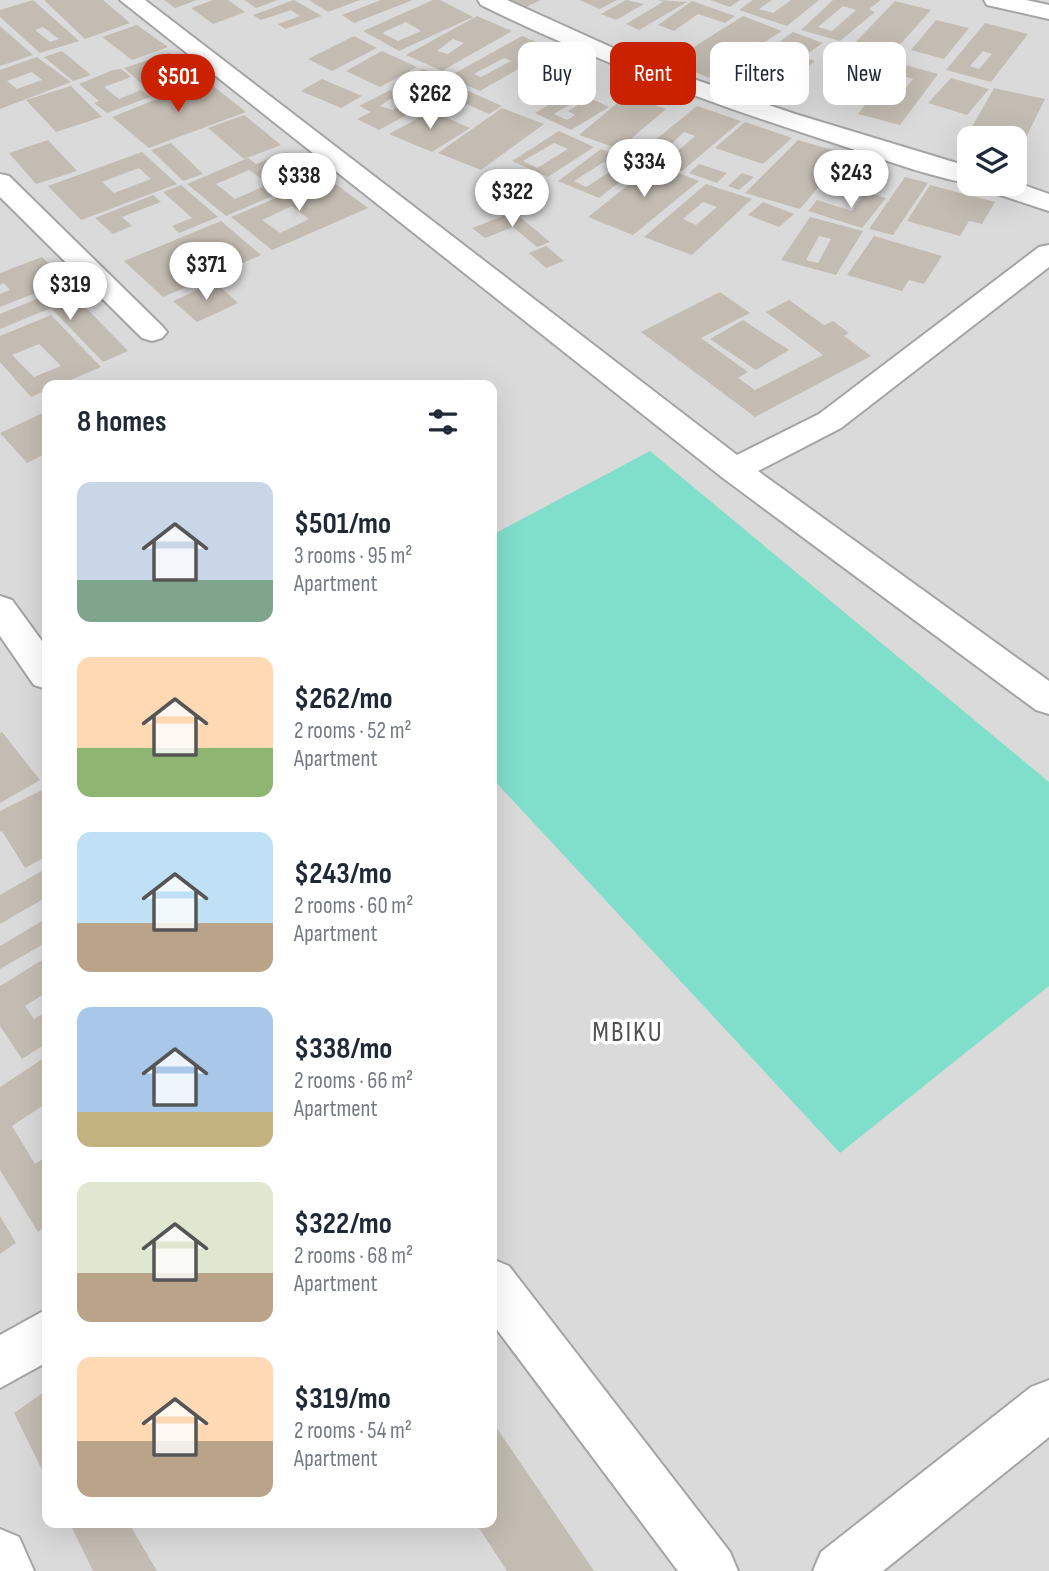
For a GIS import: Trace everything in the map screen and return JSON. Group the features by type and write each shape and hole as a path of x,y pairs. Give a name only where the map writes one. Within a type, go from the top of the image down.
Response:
{"street":[{"path":"131,0 734,470 1049,700"},
{"path":"489,0 543,28 774,117 957,172"},
{"path":"995,0 1049,12"},
{"path":"0,181 152,332"},
{"path":"1027,195 1049,203"},
{"path":"734,470 830,421 1049,253"},
{"path":"0,609 42,668"},
{"path":"497,1290 711,1571"},
{"path":"0,1363 42,1337"},
{"path":"840,1571 1049,1405"},
{"path":"0,1556 8,1571"}],"shaded area":[{"path":"0,0 1049,0 1049,1571 0,1571"},
{"path":"650,451 1049,782 1049,986 840,1153 497,783 497,532"}],"building":[{"path":"33,0 79,41 40,53 0,17 0,10","holes":["43,27 59,39 50,42 35,30"]},
{"path":"44,0 103,0 130,23 85,39"},
{"path":"164,0 197,0 175,8"},
{"path":"213,0 228,0 245,12 213,24 191,8"},
{"path":"244,0 278,0 256,8"},
{"path":"294,0 322,16 285,29 278,24 300,16 291,10 261,20 253,15"},
{"path":"309,0 360,0 328,12"},
{"path":"381,0 413,0 354,23 342,15"},
{"path":"433,0 440,0 473,17 399,51 363,31","holes":["406,22 421,31 398,41 382,33"]},
{"path":"499,0 541,0 520,10"},
{"path":"579,0 617,0 600,9"},
{"path":"626,0 644,4 616,20 601,14"},
{"path":"658,0 687,2 639,30 626,24 663,2"},
{"path":"710,0 740,0 730,7"},
{"path":"753,0 772,0 759,9 773,13 791,0 819,0 787,26 739,10"},
{"path":"833,0 881,0 869,9 875,12 840,41 801,30","holes":["843,6 856,10 832,31 818,27"]},
{"path":"692,1 735,16 725,23 698,14 674,31 658,25"},
{"path":"895,1 931,10 902,42 856,42"},
{"path":"477,16 512,31 442,71 406,55","holes":["453,39 464,43 448,54 437,51"]},
{"path":"743,16 782,31 764,42 710,42 710,78 696,73 696,46"},
{"path":"936,20 969,28 944,59 911,50"},
{"path":"985,23 1028,34 991,82 946,70","holes":["983,51 992,54 979,69 970,66"]},
{"path":"137,25 168,47 132,60 102,37"},
{"path":"0,26 33,55 0,66"},
{"path":"793,32 823,43 809,53 809,42 779,42"},
{"path":"354,36 377,48 332,71 308,59"},
{"path":"522,36 536,42 518,42 518,69 480,91 448,77","holes":["504,58 511,61 481,77 474,74"]},
{"path":"62,51 91,75 73,81 44,57"},
{"path":"382,51 417,67 380,87 346,71"},
{"path":"169,53 200,79 154,95 124,68"},
{"path":"37,57 71,82 0,109 0,70","holes":["32,72 42,80 17,89 7,81"]},
{"path":"906,65 938,74 900,125 858,114 865,105 906,105 906,88 913,79 906,77"},
{"path":"121,69 131,77 104,87 119,99 141,90 150,97 107,113 94,103 99,101 79,84"},
{"path":"423,69 458,86 429,102 393,85"},
{"path":"951,78 989,89 967,115 928,103"},
{"path":"322,79 362,96 341,108 301,91"},
{"path":"208,82 246,112 149,148 112,117 194,84 197,86"},
{"path":"71,86 102,117 56,132 26,100"},
{"path":"994,88 1045,99 1027,136 1027,126 972,126"},
{"path":"464,89 502,106 489,114 451,97"},
{"path":"390,90 423,106 379,130 357,119 371,112 359,106","holes":["390,99 402,103 393,110 380,106"]},
{"path":"596,101 609,107 571,130 535,113 548,105 569,105 554,114 567,120 575,115 568,111 578,105 596,105"},
{"path":"615,105 655,105 666,109 619,149 579,135"},
{"path":"697,106 741,121 682,171 638,154","holes":["684,132 695,136 677,152 666,149"]},
{"path":"502,108 544,124 481,170 438,153"},
{"path":"431,111 470,128 432,152 389,134"},
{"path":"244,115 281,145 244,159 208,128"},
{"path":"745,122 792,138 763,164 715,148"},
{"path":"559,131 594,147 548,177 512,161","holes":["554,143 568,149 537,168 523,161"]},
{"path":"48,140 77,171 36,184 9,153"},
{"path":"798,140 846,154 800,209 745,193"},
{"path":"171,143 203,174 183,181 151,150"},
{"path":"601,149 641,165 599,198 558,181","holes":["604,162 616,168 586,187 574,181"]},
{"path":"142,152 177,184 81,220 48,186","holes":["139,168 151,179 114,193 102,182"]},
{"path":"286,152 319,176 226,216 187,184 248,158 256,164","holes":["249,170 269,184 235,199 216,184"]},
{"path":"655,164 699,181 633,235 588,217"},
{"path":"699,164 727,173 717,183 689,173"},
{"path":"742,173 754,177 739,190 728,186"},
{"path":"326,177 368,208 272,250 231,217","holes":["292,206 309,219 280,233 262,220"]},
{"path":"905,177 928,183 893,235 869,229"},
{"path":"706,184 752,199 692,255 644,237","holes":["703,202 717,207 696,225 683,219"]},
{"path":"181,185 218,217 179,233 172,226 192,218 163,192"},
{"path":"930,185 957,192 957,196 972,196 995,202 982,224 969,221 960,236 907,221"},
{"path":"866,192 886,198 862,228 808,211 817,200 852,211"},
{"path":"153,195 161,202 122,217 132,226 113,234 95,218"},
{"path":"763,202 794,214 779,227 748,215"},
{"path":"514,212 550,242 537,247 513,227 485,238 472,228"},
{"path":"810,217 863,231 836,275 781,260","holes":["819,236 831,239 818,263 806,260"]},
{"path":"221,221 261,255 163,297 124,261"},
{"path":"874,236 942,256 924,284 909,280 902,291 847,275"},
{"path":"546,246 564,261 546,268 529,253"},
{"path":"42,257 66,281 0,307 0,294 10,290 4,283 0,285 0,273"},
{"path":"215,282 238,303 197,322 173,301"},
{"path":"66,287 128,351 103,362 51,308 0,329 0,314"},
{"path":"720,292 750,313 701,338 748,372 738,378 755,390 823,355 766,312 789,300 824,325 833,321 849,333 844,336 871,356 755,417 641,332"},
{"path":"51,315 101,367 71,380 42,380 42,392 31,397 0,362 0,336","holes":["39,344 61,366 34,377 12,355"]},
{"path":"743,320 789,350 756,370 710,339"},
{"path":"42,413 42,456 27,463 0,433"},
{"path":"2,732 40,780 0,803 0,734"},
{"path":"42,790 42,859 25,868 2,831 0,832 0,811"},
{"path":"42,871 42,900 0,924 0,895"},
{"path":"42,921 42,945 0,969 0,946"},
{"path":"42,960 42,995 25,1006 34,1019 42,1014 42,1046 22,1059 0,1026 0,986"},
{"path":"42,1059 42,1106 12,1126 35,1164 42,1159 42,1229 38,1232 0,1170 0,1087"},
{"path":"0,1216 16,1243 0,1254"},
{"path":"42,1393 42,1470 14,1413"},
{"path":"497,1428 594,1571 507,1571 479,1528 497,1528"},
{"path":"72,1528 132,1528 157,1571 93,1571"}],"district":[{"name":"MBIKU","path":"628,1031"}]}
